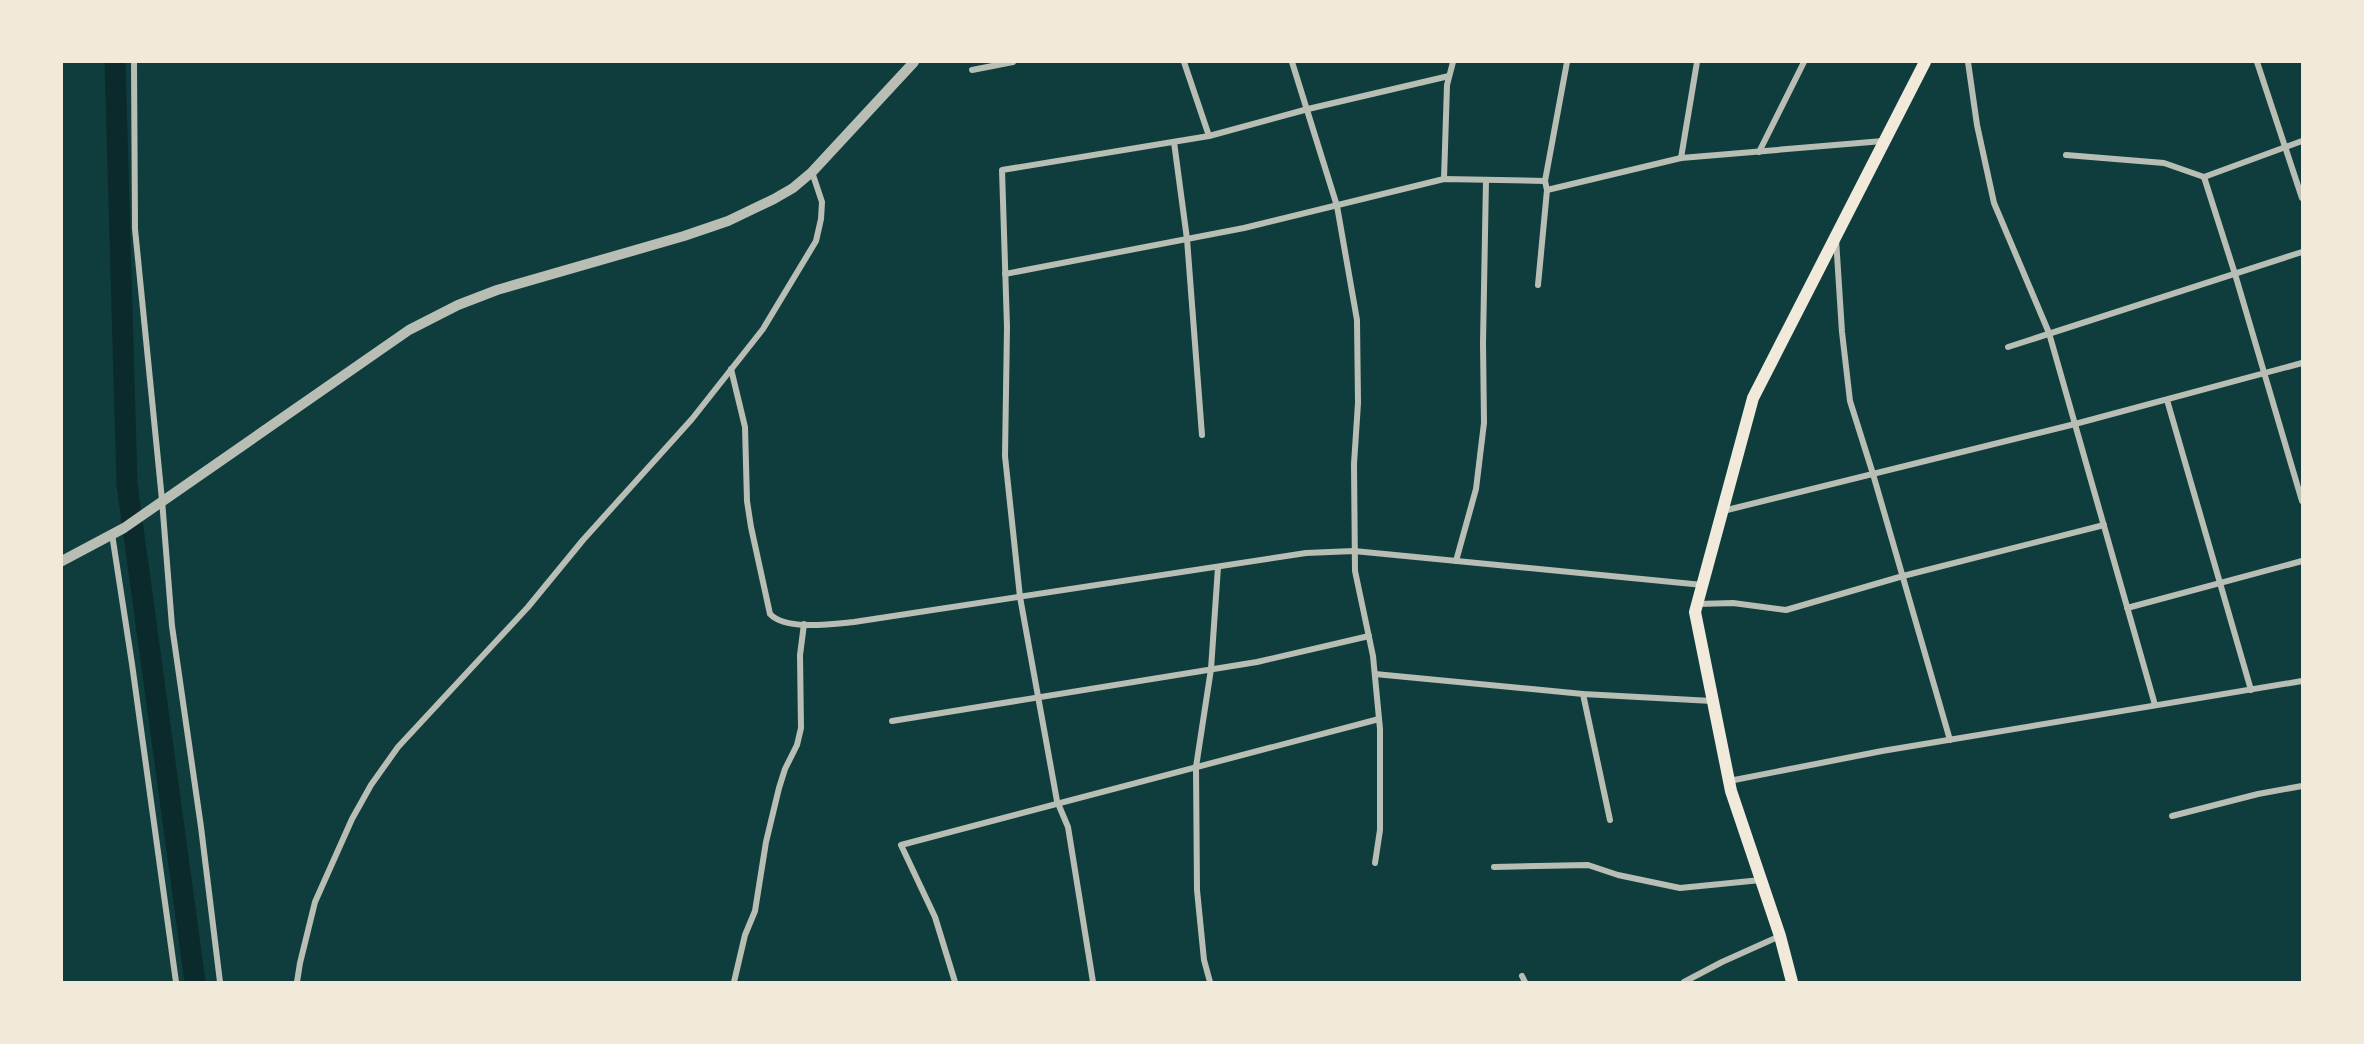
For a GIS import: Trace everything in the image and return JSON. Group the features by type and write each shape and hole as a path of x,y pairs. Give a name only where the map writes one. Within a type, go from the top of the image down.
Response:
{"main road":[{"path":"1792,982 1780,936 1729,781 1695,612 1753,398 1925,62"}],"street":[{"path":"134,62 135,230 172,626 201,827 220,982"},
{"path":"62,561 124,528 409,330 458,305 497,291 684,236 728,220 793,188 812,172 914,62"},
{"path":"972,70 1013,62"},
{"path":"1184,62 1209,136"},
{"path":"1292,62 1337,206 1357,320 1358,403 1354,464 1354,551 1355,571 1369,636 1379,719 1380,830 1375,863"},
{"path":"1444,179 1447,85 1453,62"},
{"path":"1538,285 1547,190 1545,181 1567,62"},
{"path":"1681,159 1697,62"},
{"path":"1759,152 1804,62"},
{"path":"1968,62 1977,125 1994,203 2049,333 2155,705"},
{"path":"2257,62 2302,198"},
{"path":"1093,982 1068,827 1059,804 1020,597 1005,456 1007,327 1002,170 1209,136 1308,109 1449,76"},
{"path":"1547,190 1681,159 1884,141"},
{"path":"2066,155 2164,164 2204,177 2302,141"},
{"path":"1174,142 1187,239 1203,435"},
{"path":"297,982 315,902 348,827 371,785 398,747 528,607 583,540 692,419 763,329 816,241 822,202 812,172"},
{"path":"2204,177 2302,501"},
{"path":"1005,274 1244,228 1444,179 1545,181"},
{"path":"1456,561 1476,489 1484,423 1486,180"},
{"path":"1836,234 1842,332 1850,401 1950,740"},
{"path":"2008,347 2302,252"},
{"path":"1723,511 2075,424 2302,363"},
{"path":"731,369 745,427 747,501 751,527 770,614 775,619 818,626 854,622 1306,553 1354,551 1703,585"},
{"path":"2167,400 2251,690"},
{"path":"1698,604 1732,603 1786,610 1903,576 2104,525"},
{"path":"112,534 134,675 176,982"},
{"path":"2127,608 2302,561"},
{"path":"1210,982 1204,960 1197,890 1196,767 1211,669 1218,567"},
{"path":"734,982 745,935 755,911 766,842 779,788 785,769 797,745 801,728 800,655 804,624"},
{"path":"892,722 1257,662 1369,636"},
{"path":"1374,674 1583,694 1713,701"},
{"path":"1729,781 1950,740 2302,681"},
{"path":"1583,694 1610,820"},
{"path":"955,982 935,917 900,845 1379,719"},
{"path":"2172,816 2258,794 2302,786"},
{"path":"1494,867 1588,866 1680,888 1761,880"},
{"path":"1684,982 1780,936"}],"waterway":[{"path":"115,62 127,484 195,982"}]}
